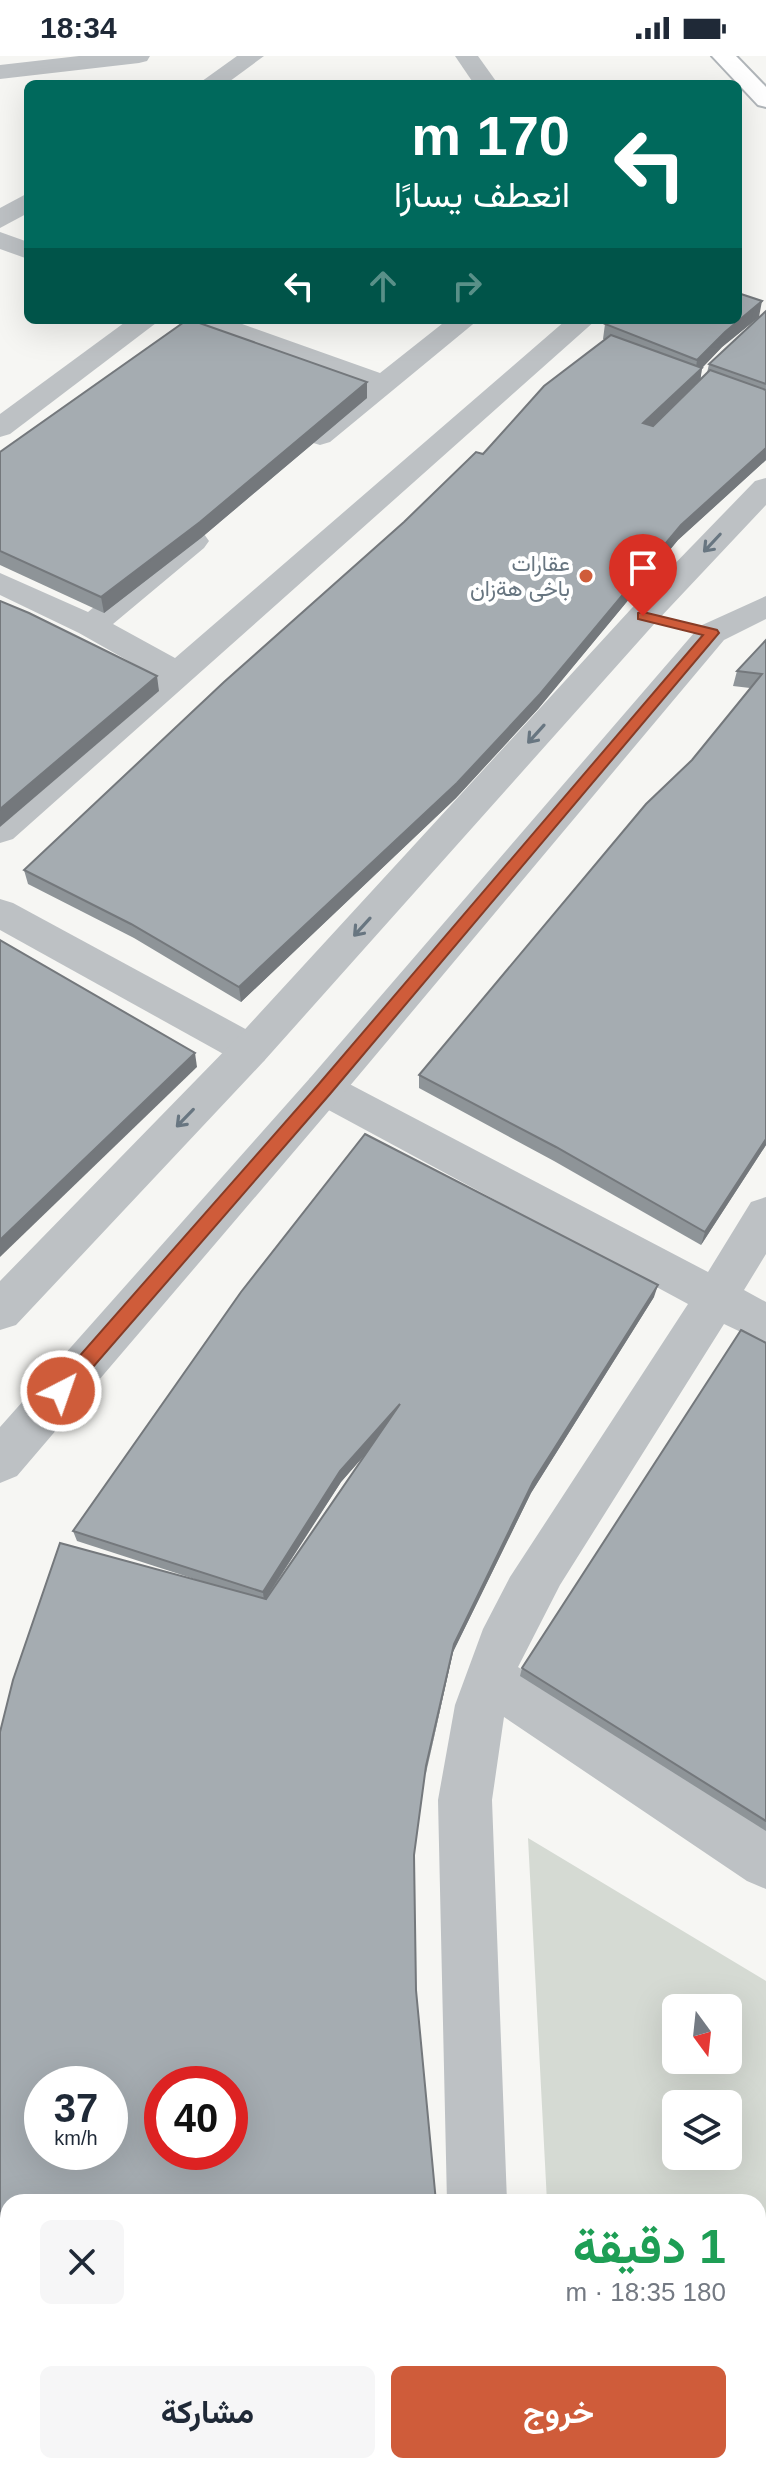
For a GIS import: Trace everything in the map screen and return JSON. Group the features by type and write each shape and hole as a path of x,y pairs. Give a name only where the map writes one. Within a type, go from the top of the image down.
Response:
{"main road":[{"path":"723,56 766,100"}],"street":[{"path":"0,72 139,56"},
{"path":"216,80 253,56"},
{"path":"466,56 480,80"},
{"path":"0,220 24,204"},
{"path":"0,240 24,249"},
{"path":"0,428 141,324"},
{"path":"216,324 383,384"},
{"path":"298,454 459,324"},
{"path":"0,830 577,324"},
{"path":"0,1461 324,1089 678,624 766,487"},
{"path":"91,626 212,525"},
{"path":"0,583 91,626 178,674"},
{"path":"0,1311 250,1050 678,624 766,606"},
{"path":"0,913 250,1050"},
{"path":"324,1089 766,1324"},
{"path":"477,2194 465,1800 474,1736 489,1677 514,1616 717,1298 766,1215"},
{"path":"489,1677 766,1862"}],"shaded area":[{"path":"528,1838 766,1981 766,2194 547,2194"}],"building":[{"path":"742,294 762,301 742,318"},
{"path":"766,311 766,384 709,364"},
{"path":"181,324 202,324 367,382 200,522 101,597 0,551 0,452"},
{"path":"605,324 735,324 697,360"},
{"path":"611,335 702,368 643,423 653,426 710,370 766,390 766,448 681,525 540,694 457,783 239,987 131,924 24,870 224,682 404,522 476,452 483,454 544,386"},
{"path":"0,601 157,676 0,809"},
{"path":"766,640 766,1139 705,1232 556,1147 419,1075 646,804 692,760 762,674 737,671"},
{"path":"0,940 195,1053 0,1240"},
{"path":"365,1134 658,1285 533,1482 454,1644 426,1766 414,1855 416,1990 435,2194 0,2194 0,1732 13,1680 60,1543 266,1599 400,1404 340,1471 263,1592 73,1531 241,1292"},
{"path":"741,1330 766,1343 766,1821 522,1668"}],"place":[{"name":"عقارات باخی هةزان","path":"586,576"}],"route":[{"path":"61,1391 324,1089 712,633 643,616"}]}
